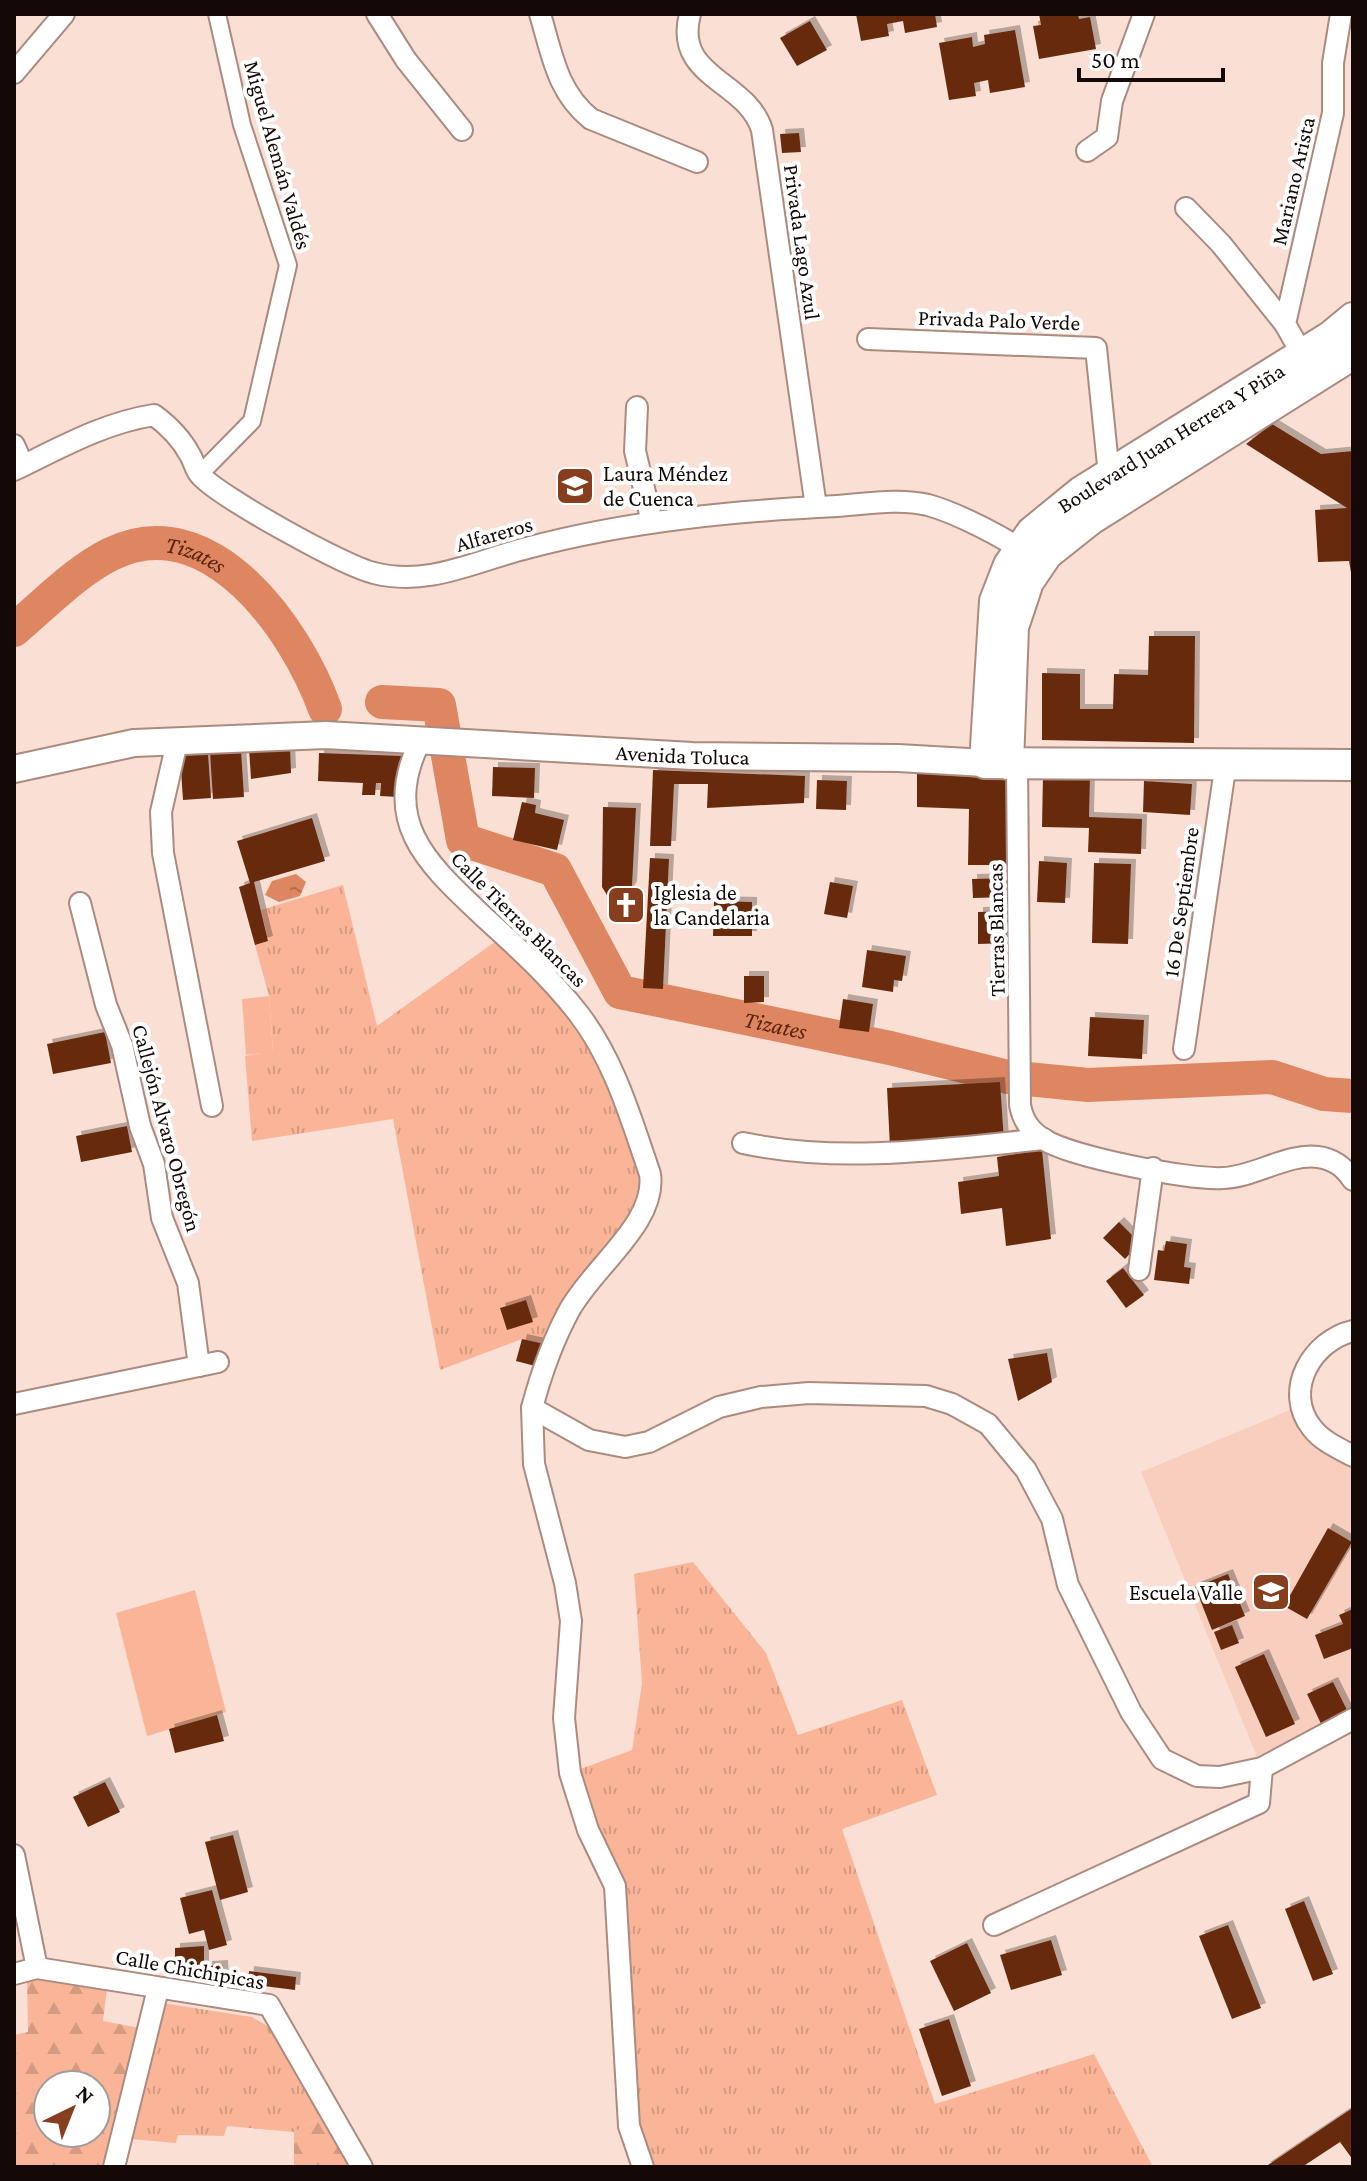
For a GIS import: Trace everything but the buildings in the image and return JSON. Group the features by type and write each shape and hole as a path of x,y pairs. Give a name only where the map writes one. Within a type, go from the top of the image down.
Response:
{"main road":[{"name":"Boulevard Juan Herrera Y Piña","path":"1029,556 1047,517 1350,322"},
{"name":"Boulevard Juan Herrera Y Piña","path":"1003,764 991,619 1001,582 1029,556 1060,542 1091,519 1353,354"},
{"name":"Avenida Toluca","path":"1003,764 1226,762 1353,765"}],"street":[{"path":"14,73 64,14"},
{"name":"Miguel Alemán Valdés","path":"199,475 252,421 288,265 242,125 217,14"},
{"path":"377,14 406,60 462,130"},
{"path":"540,14 561,85 582,111 591,119 697,162"},
{"name":"Privada Lago Azul","path":"690,14 685,34 696,59 715,81 749,104 762,130 816,507"},
{"path":"1087,151 1107,137 1112,101 1144,14"},
{"name":"Mariano Arista","path":"1285,324 1333,113 1333,63 1346,40 1341,14"},
{"path":"1186,208 1239,266 1285,324 1302,354"},
{"name":"Privada Palo Verde","path":"868,339 1096,348 1109,475"},
{"path":"637,407 635,451 652,522"},
{"name":"Alfareros","path":"19,468 68,442 129,419 154,415 171,428 190,454 199,475 223,493 333,556 361,569 392,576 424,577 526,548 652,522 897,503 928,505 1029,556"},
{"path":"14,445 19,468"},
{"name":"Avenida Toluca","path":"14,769 134,743 326,735 692,756 898,758 1003,764"},
{"path":"177,742 161,812 163,853 212,1106"},
{"name":"Calle Tierras Blancas","path":"437,742 405,786 407,817 417,846 436,871 544,974 580,1015 620,1089 652,1186 647,1210 597,1269 569,1311 551,1349 532,1408 534,1464 565,1583 571,1621 564,1718 570,1773 588,1830 615,1886 629,2126 643,2167"},
{"name":"16 De Septiembre","path":"1184,1049 1226,762"},
{"name":"Tierras Blancas","path":"1003,764 1022,1063 1021,1096 1025,1122 1044,1139"},
{"name":"Callejón Alvaro Obregón","path":"14,1404 208,1364 188,1283 162,1218 154,1164 140,1126 122,1045 106,1005 80,903"},
{"path":"743,1143 837,1154 940,1150 1044,1139 1067,1150 1220,1179 1251,1175 1298,1158 1316,1156 1337,1163 1353,1180"},
{"path":"1139,1270 1153,1168"},
{"path":"1353,1331 1327,1340 1313,1353 1305,1372 1302,1395 1310,1426 1321,1438 1353,1456"},
{"path":"532,1408 589,1440 625,1447 649,1442 719,1407 761,1397 809,1393 926,1396 952,1404 988,1424 1026,1470 1052,1519 1068,1585 1131,1712 1154,1751 1172,1766 1197,1776 1220,1777 1262,1768 1353,1719"},
{"path":"994,1925 1259,1803 1262,1768"},
{"path":"14,1855 37,1968"},
{"name":"Calle Chichipicas","path":"14,1974 37,1968 269,2005 362,2167"},
{"path":"114,2167 158,1989"}],"shaded area":[{"name":"Escuela Valle","path":"1297,1407 1353,1460 1353,1712 1259,1762 1141,1472"}],"green space":[{"path":"343,885 377,1026 499,939 558,998 597,1056 644,1174 636,1214 577,1283 545,1344 522,1339 440,1370 393,1119 252,1141 245,1056 273,1051 269,996 255,945 268,941 261,910"},
{"path":"269,996 273,1052 246,1055 242,999"},
{"path":"693,1562 766,1653 798,1735 902,1700 937,1795 842,1829 935,2104 1094,2054 1153,2167 651,2167 634,2125 620,1885 575,1771 632,1750 642,1683 634,1574"},
{"path":"195,1590 226,1712 147,1736 116,1613"},
{"path":"27,1978 107,1989 103,2021 145,2029 112,2167 14,2167 14,2035 28,2032"},
{"path":"162,2003 252,2017 278,2032 323,2117 294,2132 227,2126 224,2136 178,2135 176,2143 130,2139"},
{"path":"323,2117 352,2167 294,2167 294,2132"}],"water":[{"path":"296,874 306,882 300,896 279,902 265,895 272,881"}],"waterway":[{"name":"Tizates","path":"14,630 73,579 111,554 148,543 183,547 215,561 245,584 271,613 294,645 325,709"},
{"name":"Tizates","path":"382,702 439,705 463,840 555,870 620,992 890,1048 1008,1077 1088,1085 1272,1077 1324,1094 1353,1096"}],"place":[{"name":"Laura Méndez de Cuenca","path":"575,486"},
{"name":"Iglesia de la Candelaria","path":"626,905"},
{"name":"Escuela Valle","path":"1271,1592"}]}
